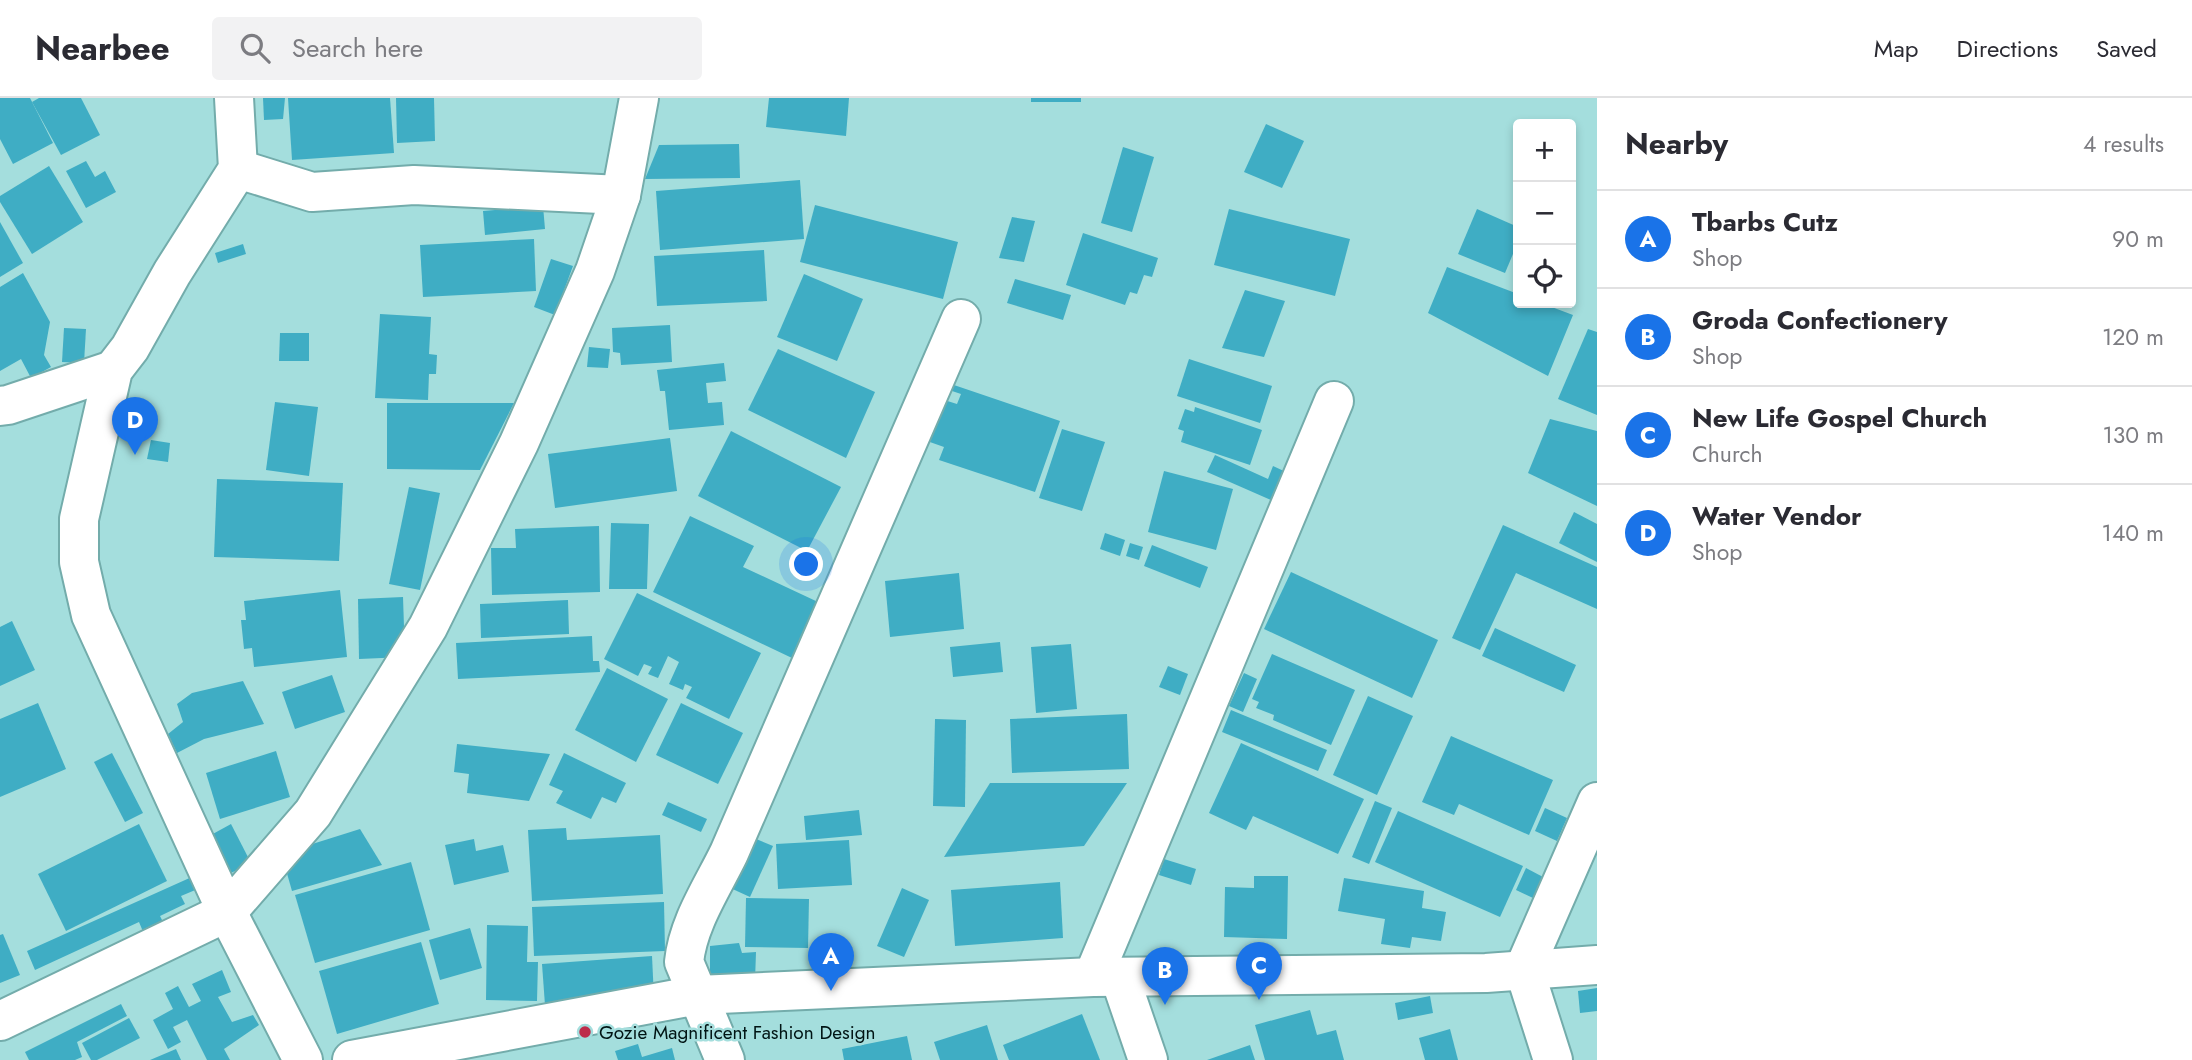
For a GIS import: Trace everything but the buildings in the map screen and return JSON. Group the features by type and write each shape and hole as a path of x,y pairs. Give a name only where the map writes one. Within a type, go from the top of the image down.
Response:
{"street":[{"path":"234,98 238,169 172,273 130,348 113,370 79,519 79,562 91,615 227,912 303,1060"},
{"path":"0,1021 227,912 313,813 428,627 519,443 594,271 621,195 639,98"},
{"path":"238,169 312,192 414,186 621,195"},
{"path":"725,1060 684,962 686,948 697,917 729,853 961,319"},
{"path":"0,406 113,370"},
{"path":"1148,1060 1106,978 1334,401"},
{"path":"1553,1060 1524,969 1597,802"},
{"path":"352,1060 698,995 1106,978 1486,973 1597,965"}],"place":[{"name":"Water Vendor","path":"135,455"},
{"name":"Tbarbs Cutz","path":"831,991"},
{"name":"New Life Gospel Church","path":"1259,1000"},
{"name":"Groda Confectionery","path":"1165,1005"},
{"name":"Gozie Magnificent Fashion Design","path":"585,1032"}]}
